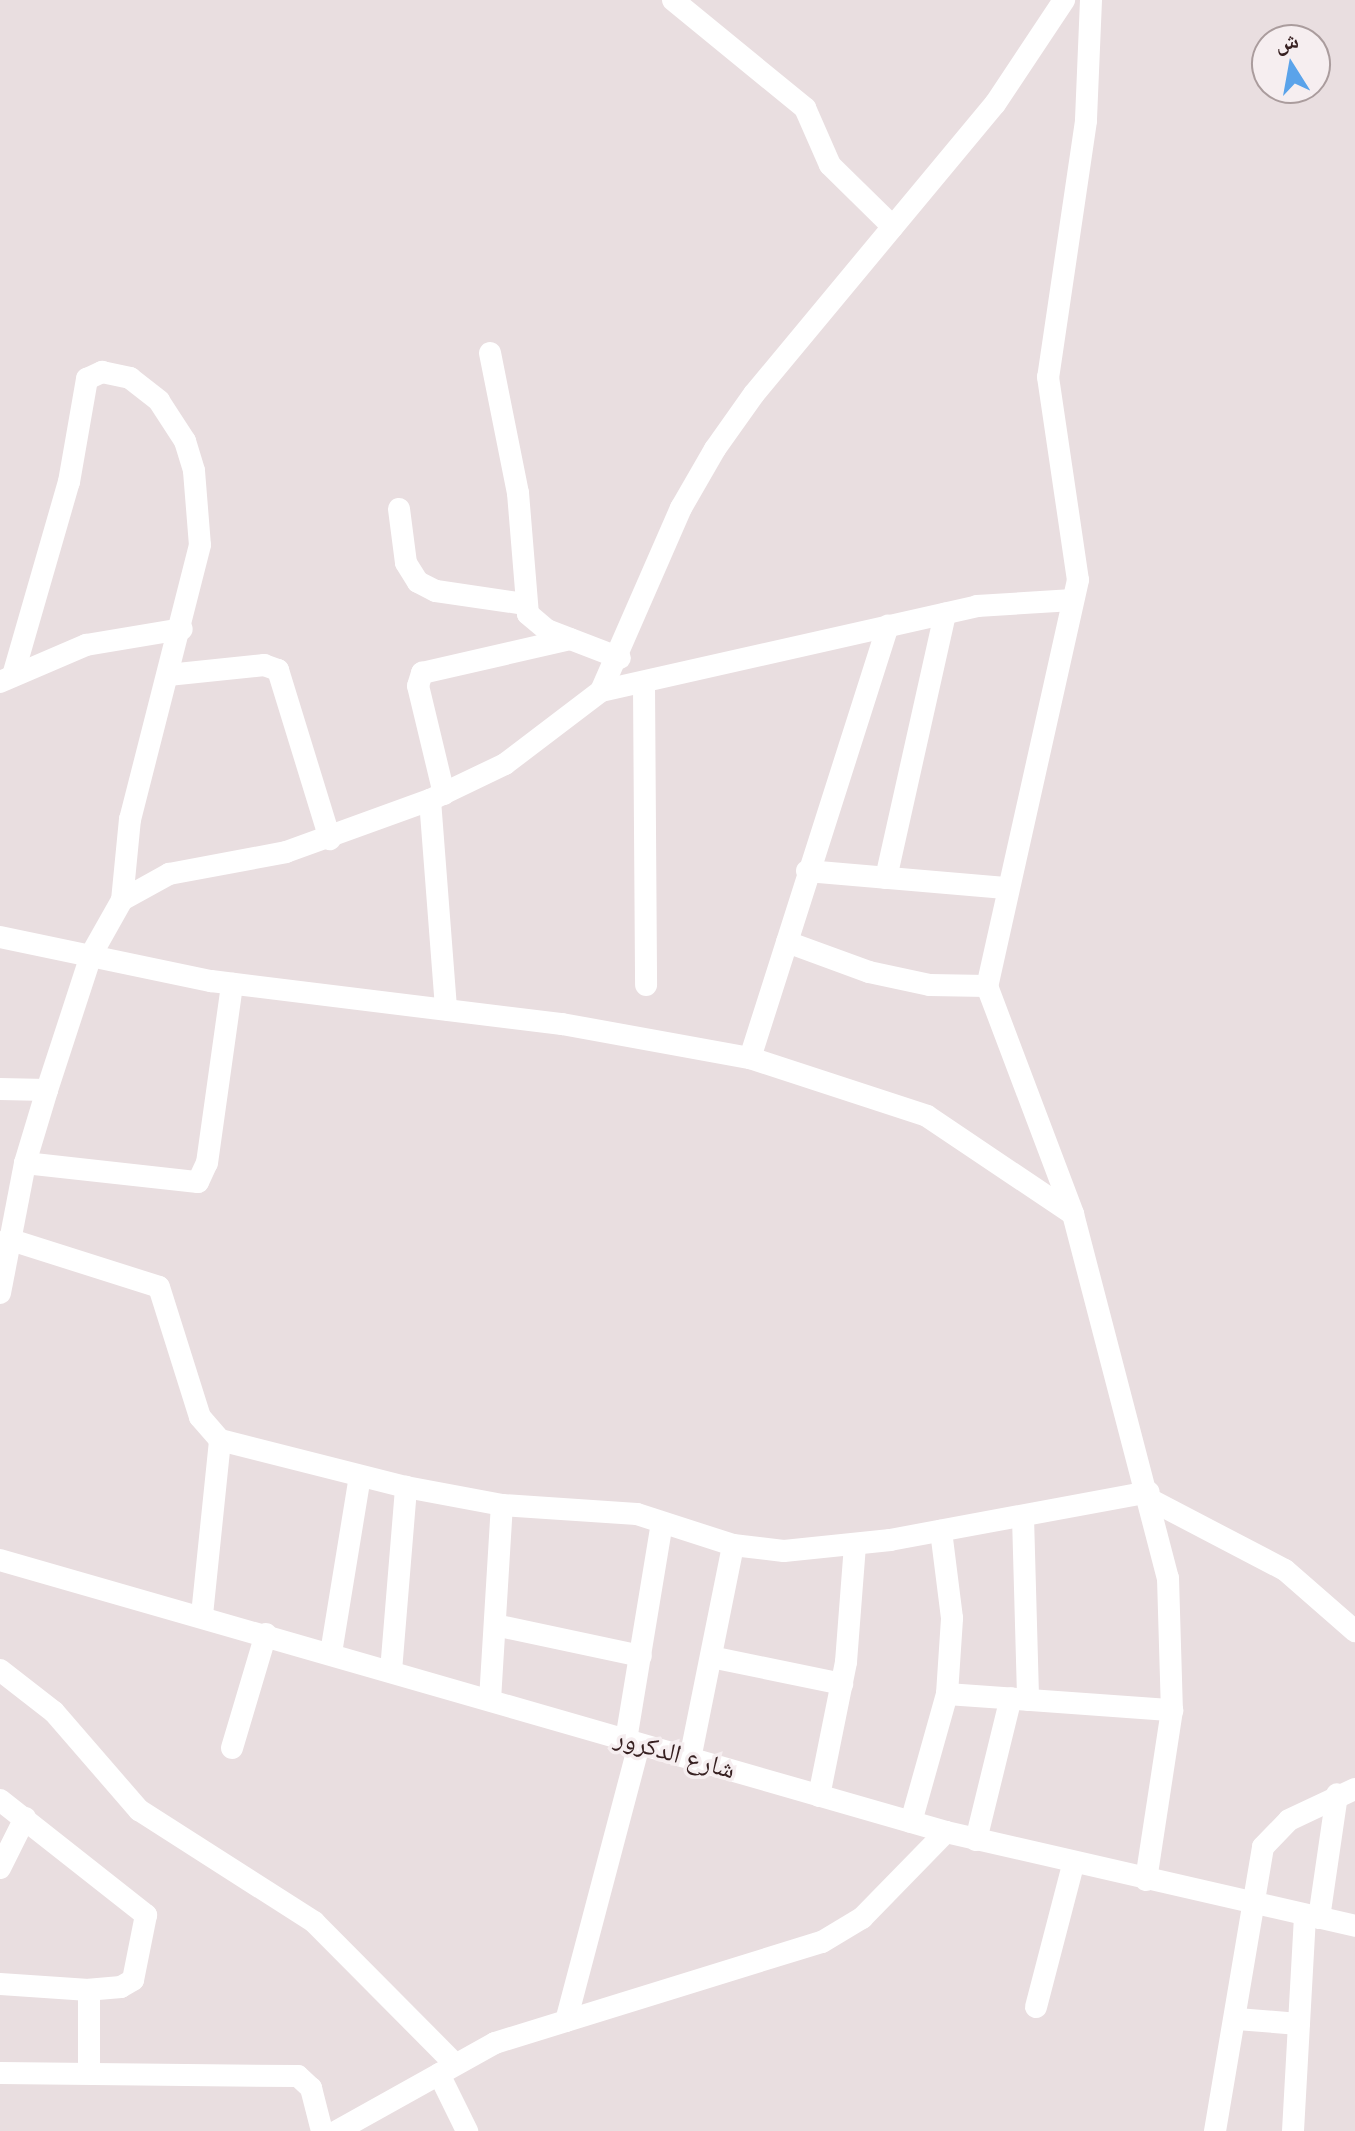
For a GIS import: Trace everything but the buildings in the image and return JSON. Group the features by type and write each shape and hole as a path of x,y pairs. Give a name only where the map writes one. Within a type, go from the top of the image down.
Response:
{"street":[{"path":"673,0 805,108 830,165 893,227"},
{"path":"122,900 169,874 330,839 437,797 554,732 601,691 620,658 658,557 715,449 995,104 1064,0"},
{"path":"1091,0 1086,121 1048,377 1077,551 1073,600 1005,888 987,986 1073,1214 1150,1496 1173,1617 1172,1710 1146,1880"},
{"path":"490,353 518,493 525,604 534,622 620,658"},
{"path":"1,1285 25,1163 47,1090 91,955 122,900 124,848 182,629 200,545 194,471 185,441 143,384 97,372 85,385 69,482 7,677"},
{"path":"399,509 406,563 418,582 436,591 525,604"},
{"path":"601,691 644,686 945,613 1073,600"},
{"path":"886,878 945,613"},
{"path":"750,1058 807,871 888,625"},
{"path":"7,677 86,645 182,629"},
{"path":"446,1009 437,797 418,686 422,673 570,639"},
{"path":"168,675 264,665 278,670 330,839"},
{"path":"644,686 646,985"},
{"path":"807,871 1005,888"},
{"path":"0,937 232,984 446,1009 750,1058 927,1116 1073,1214"},
{"path":"787,942 869,972 930,985 987,986"},
{"path":"25,1163 198,1182 207,1163 232,984"},
{"path":"0,1089 47,1090"},
{"path":"8,1239 159,1287 200,1417 220,1440 406,1487 502,1505 605,1510 662,1523 733,1545 784,1551 855,1544 1150,1496 1285,1570 1355,1631"},
{"path":"202,1615 220,1440"},
{"path":"331,1653 360,1476"},
{"path":"391,1671 406,1487"},
{"path":"490,1700 502,1505"},
{"path":"976,1840 1019,1699 1023,1517"},
{"path":"566,2021 633,1742 641,1656 662,1523"},
{"path":"911,1822 947,1694 952,1618 941,1531"},
{"path":"819,1796 842,1684 855,1544"},
{"path":"690,1759 733,1545"},
{"name":"شارع الدكرور","path":"0,1560 202,1615 946,1832 1073,1865 1355,1926"},
{"path":"495,1625 641,1656"},
{"path":"232,1748 266,1634"},
{"path":"711,1657 842,1684"},
{"path":"0,1670 54,1712 139,1810 314,1922 447,2069 467,2131"},
{"path":"947,1694 1172,1710"},
{"path":"1215,2131 1237,2019 1263,1847 1273,1833 1346,1792"},
{"path":"1293,2131 1299,2024 1312,1917 1346,1792"},
{"path":"0,1800 146,1915 148,1929 133,1980 89,1990 0,1984"},
{"path":"0,1868 25,1818"},
{"path":"337,2131 447,2069 566,2021 822,1942 862,1918 946,1832"},
{"path":"1036,2007 1073,1865"},
{"path":"89,1990 89,2073"},
{"path":"1237,2019 1299,2024"},
{"path":"0,2073 298,2076 311,2088 322,2131"}]}
